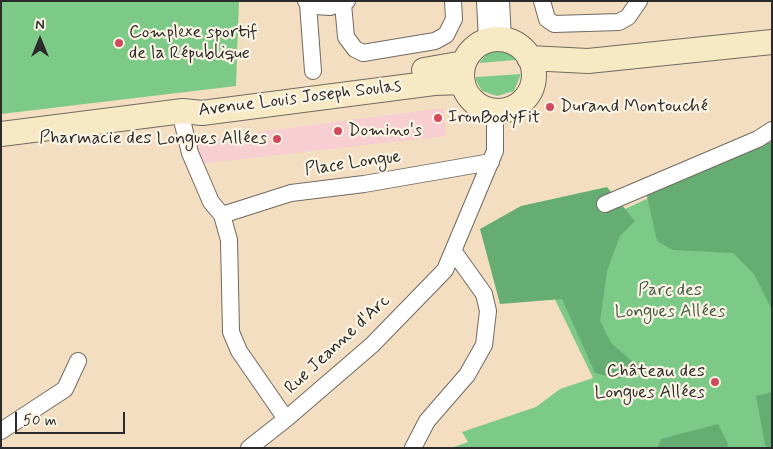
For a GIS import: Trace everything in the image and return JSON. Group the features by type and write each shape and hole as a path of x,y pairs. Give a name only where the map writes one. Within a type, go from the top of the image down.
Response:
{"main road":[{"path":"495,40 521,48 532,67 528,95 523,102 508,110 496,111 480,107 472,101 463,72 473,50 495,40"},
{"path":"532,67 772,42"},
{"name":"Avenue Louis Joseph Soulas","path":"1,134 182,111 200,103 447,68 463,72"}],"street":[{"path":"313,71 307,3 330,7 345,3 346,37 354,49 363,53 435,41 446,35 454,19 453,1"},
{"path":"485,1 495,40"},
{"path":"495,40 501,1"},
{"path":"542,1 547,19 554,24 619,22 628,17 639,1"},
{"path":"182,111 190,152 211,202 222,215 229,240 231,332 239,351 286,419"},
{"path":"414,448 427,421 467,376 484,344 488,311 484,294 451,258 491,162 496,140 496,111"},
{"path":"605,204 758,139 772,130"},
{"name":"Place Longue","path":"222,215 291,193 364,184 491,162"},
{"name":"Rue Jeanne d'Arc","path":"249,448 286,419 372,345 451,258"},
{"path":"1,431 65,389 78,361"}],"shaded area":[{"path":"443,108 446,136 198,164 196,140"}],"green space":[{"name":"Complexe sportif de la République","path":"1,1 239,1 236,86 1,114"},
{"path":"500,50 510,54 516,60 479,63 487,54"},
{"path":"521,74 514,91 497,96 482,91 476,80 476,77"},
{"name":"Parc des Longues Allées","path":"772,141 772,448 451,448 468,442 462,432 536,407 560,389 593,378 532,252"},
{"path":"772,142 772,310 754,274 733,253 673,250 657,241 644,183"},
{"path":"607,187 635,221 620,236 607,271 600,321 611,343 640,368 618,379 595,373 562,299 500,304 480,229 521,206"},
{"path":"772,392 772,448 769,448 765,445 756,396"},
{"path":"718,424 728,444 727,448 657,448 661,439"}],"place":[{"name":"Complexe sportif de la République","path":"119,43"},
{"name":"Durand Montouché","path":"550,107"},
{"name":"IronBodyFit","path":"438,118"},
{"name":"Domino's","path":"338,131"},
{"name":"Pharmacie des Longues Allées","path":"277,139"},
{"name":"Château des Longues Allées","path":"715,382"}]}
